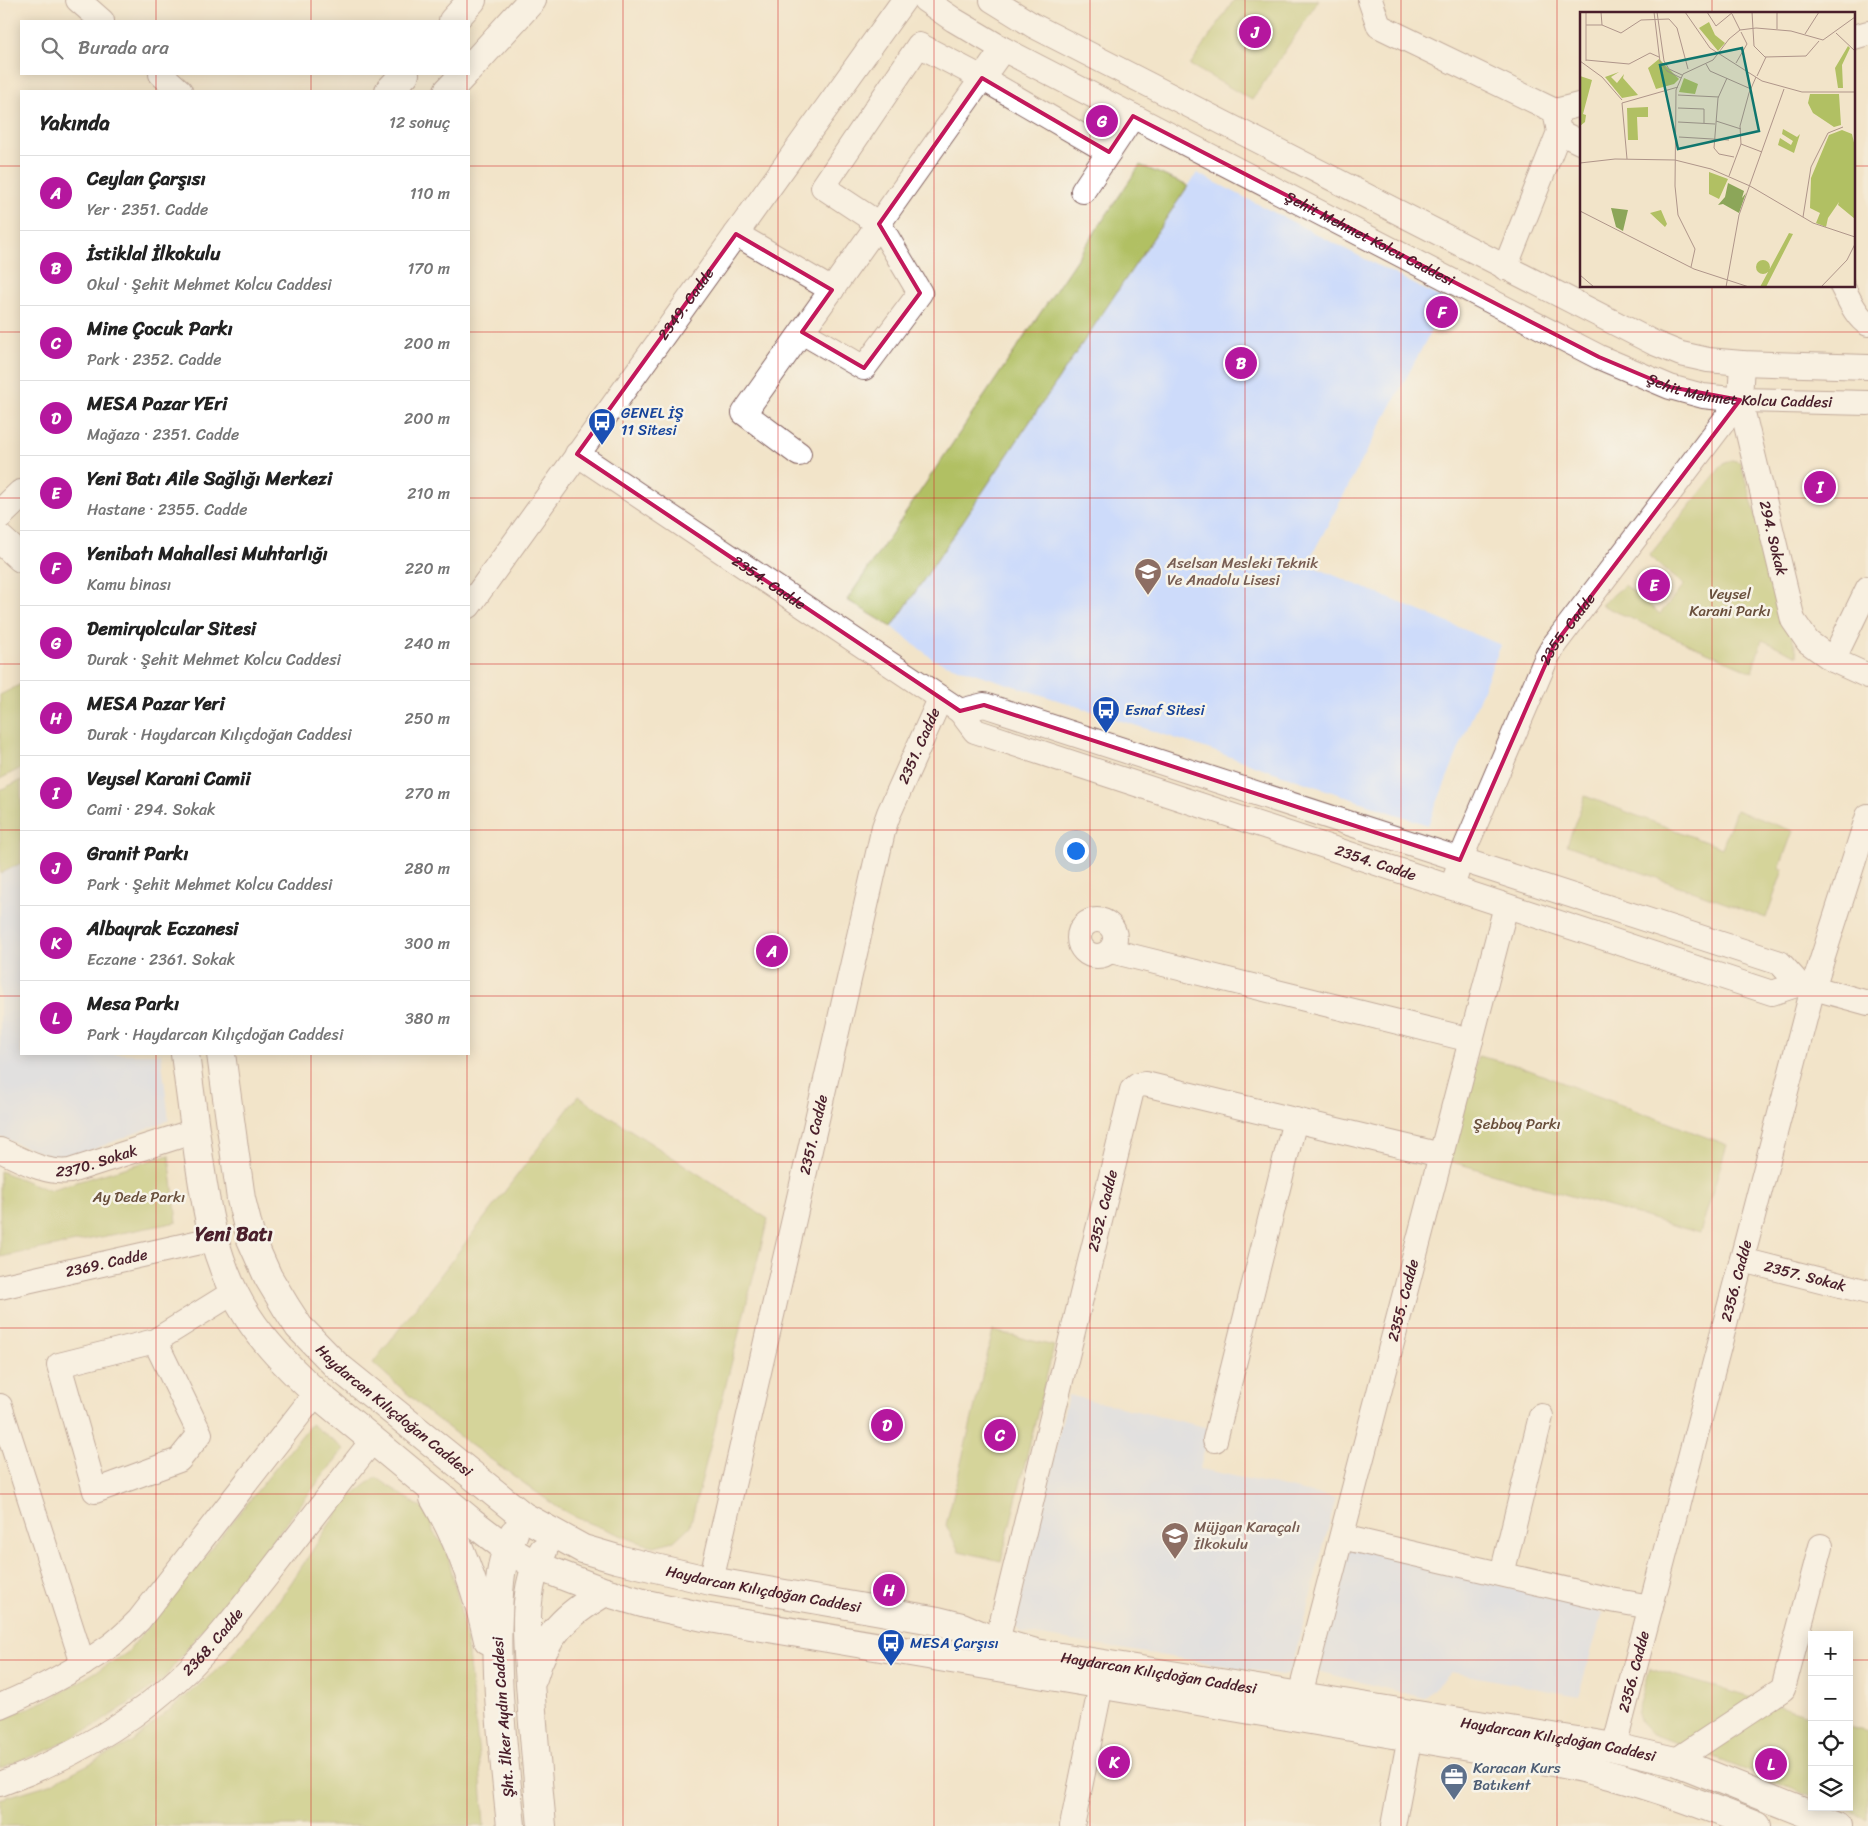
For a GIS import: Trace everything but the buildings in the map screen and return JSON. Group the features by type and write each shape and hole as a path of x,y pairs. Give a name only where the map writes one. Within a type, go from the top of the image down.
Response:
{"main road":[{"path":"453,20 472,0"},
{"path":"470,68 532,0"},
{"path":"390,90 404,75"},
{"path":"449,90 463,75"},
{"name":"Haydarcan Kılıçdoğan Caddesi","path":"184,1055 205,1205 213,1240 234,1292 248,1317 293,1372 316,1393 506,1548 535,1565 605,1592 646,1604 704,1617 1410,1736 1596,1771 1652,1787 1712,1817 1757,1826"},
{"name":"Haydarcan Kılıçdoğan Caddesi","path":"220,1055 241,1199 251,1239 268,1277 299,1326 336,1365 523,1516 583,1549 711,1581 938,1621 962,1627 997,1642 1036,1652 1614,1747 1675,1761 1838,1826"},
{"path":"426,1484 450,1524 466,1563 477,1596 499,1690"},
{"name":"Şht. İlker Aydın Caddesi","path":"511,1826 499,1690 498,1592 506,1548 523,1516"},
{"name":"Şht. İlker Aydın Caddesi","path":"542,1826 530,1689 527,1621 529,1594 535,1565 552,1533"},
{"path":"704,1617 711,1581"},
{"path":"530,1689 538,1662 548,1641 560,1624 573,1612 605,1592"}],"street":[{"path":"78,0 101,20"},
{"name":"2349. Cadde","path":"470,605 904,0"},
{"name":"Şehit Mehmet Kolcu Caddesi","path":"925,0 954,20 1003,49 1599,357 1670,387 1703,396 1740,400 1868,403"},
{"name":"Şehit Mehmet Kolcu Caddesi","path":"992,0 1043,30 1505,268 1612,322 1681,354 1708,360 1742,363 1868,367"},
{"path":"1370,0 1379,26 1557,122 1580,141"},
{"path":"802,332 864,368 920,293 879,224 822,187 919,45 982,78 1109,152"},
{"path":"799,454 744,413 1003,49"},
{"path":"161,75 179,90"},
{"path":"1505,268 1557,122 1580,105"},
{"path":"1083,191 1133,116"},
{"path":"736,234 832,290"},
{"path":"1843,288 1856,312 1863,322 1868,324"},
{"name":"294. Sokak","path":"1742,363 1740,400 1793,620 1808,642 1833,660 1868,676"},
{"path":"1766,401 1767,364"},
{"name":"2355. Cadde","path":"1451,888 1460,860 1554,645 1740,400"},
{"name":"2354. Cadde","path":"578,454 950,705 975,731 1772,994 1806,986"},
{"path":"1833,660 1868,588"},
{"name":"2354. Cadde","path":"950,705 984,705 1780,963 1806,986"},
{"name":"2351. Cadde","path":"711,1581 884,827 889,813 950,705"},
{"name":"2356. Cadde","path":"1614,1747 1742,1260 1806,986 1868,816"},
{"name":"2355. Cadde","path":"1300,1695 1506,906"},
{"path":"1110,951 1471,1040"},
{"path":"1806,986 1868,1003"},
{"name":"2352. Cadde","path":"997,1642 1132,1090 1138,1085 1145,1084 1441,1155"},
{"path":"1215,1440 1295,1120"},
{"name":"2370. Sokak","path":"0,1150 48,1171 70,1171 195,1131"},
{"name":"2369. Cadde","path":"0,1287 213,1240"},
{"name":"2357. Sokak","path":"1742,1260 1868,1292"},
{"path":"155,1341 200,1434 179,1460 95,1491 59,1365 155,1341 234,1292"},
{"path":"0,1706 40,1688 83,1664 112,1645 139,1620 316,1393"},
{"path":"0,1406 83,1664"},
{"path":"1502,1574 1541,1416"},
{"name":"2368. Cadde","path":"0,1784 36,1771 74,1753 112,1730 186,1672 217,1640 373,1440"},
{"path":"1342,1536 1611,1600 1651,1607"},
{"path":"1675,1761 1784,1689 1821,1546"},
{"path":"1072,1826 1101,1685"},
{"path":"1393,1826 1410,1736"}],"highlighted area":[{"path":"982,78 1109,152 1133,116 1599,357 1670,387 1740,400 1554,645 1460,860 984,705 960,711 577,454 736,234 832,290 802,332 864,368 920,293 879,224"}],"shaded area":[{"path":"1197,173 1447,301 1307,564 1501,645 1428,825 1196,745 934,660 892,627"},
{"path":"20,855 20,1055 161,1055 169,1120 69,1159 54,1158 0,1137 0,863"},
{"name":"Müjgan Karaçalı İlkokulu","path":"1068,1395 1209,1428 1200,1469 1336,1498 1289,1673 1282,1675 1023,1633 1017,1629 1015,1623"},
{"path":"1348,1546 1603,1612 1578,1696 1451,1672 1424,1698 1317,1671"}],"green space":[{"path":"1234,0 1319,0 1252,100 1190,65"},
{"path":"1140,165 1188,186 892,627 847,600"},
{"name":"Veysel Karani Parkı","path":"1732,460 1740,462 1798,656 1762,640 1752,672 1601,605 1625,585 1660,614 1684,585 1649,556 1725,462"},
{"path":"20,685 20,769 0,779 0,695"},
{"path":"20,780 20,864 0,874 0,790"},
{"path":"1585,796 1722,848 1736,810 1793,831 1779,869 1783,870 1766,918 1567,845"},
{"name":"Şebboy Parkı","path":"1478,1056 1516,1065 1727,1145 1700,1233 1449,1161"},
{"path":"578,1096 768,1219 690,1526 674,1541 654,1546 638,1542 577,1518 557,1507 429,1413 373,1363"},
{"name":"Ay Dede Parkı","path":"169,1155 177,1222 0,1257 0,1171 49,1190"},
{"path":"993,1331 1054,1346 1001,1561 959,1551 946,1525"},
{"path":"311,1424 344,1449 162,1681 98,1724 51,1749 0,1768 0,1720 54,1697 127,1653"},
{"path":"376,1477 430,1514 433,1532 446,1548 459,1602 468,1653 480,1765 484,1826 0,1826 0,1799 50,1784 132,1742 225,1663 283,1595 344,1502"},
{"path":"1650,1668 1808,1715 1808,1794 1648,1732 1640,1724 1637,1714"},
{"path":"1853,1728 1868,1732 1868,1819 1849,1811 1853,1811"}],"place":[{"name":"Granit Parkı","path":"1255,32"},
{"name":"Demiryolcular Sitesi","path":"1102,121"},
{"name":"Yenibatı Mahallesi Muhtarlığı","path":"1442,312"},
{"name":"İstiklal İlkokulu","path":"1241,363"},
{"name":"GENEL İŞ 11 Sitesi","path":"602,446"},
{"name":"Veysel Karani Camii","path":"1820,487"},
{"name":"Yeni Batı Aile Sağlığı Merkezi","path":"1654,585"},
{"name":"Aselsan Mesleki Teknik Ve Anadolu Lisesi","path":"1148,596"},
{"name":"Esnaf Sitesi","path":"1106,734"},
{"name":"Ceylan Çarşısı","path":"772,951"},
{"name":"MESA Pazar YEri","path":"887,1425"},
{"name":"Mine Çocuk Parkı","path":"1000,1435"},
{"name":"Müjgan Karaçalı İlkokulu","path":"1175,1560"},
{"name":"MESA Pazar Yeri","path":"889,1590"},
{"name":"MESA Çarşısı","path":"891,1667"},
{"name":"Albayrak Eczanesi","path":"1114,1762"},
{"name":"Mesa Parkı","path":"1771,1764"},
{"name":"Karacan Kurs Batıkent","path":"1454,1801"}],"district":[{"name":"Yeni Batı","path":"234,1234"}]}
